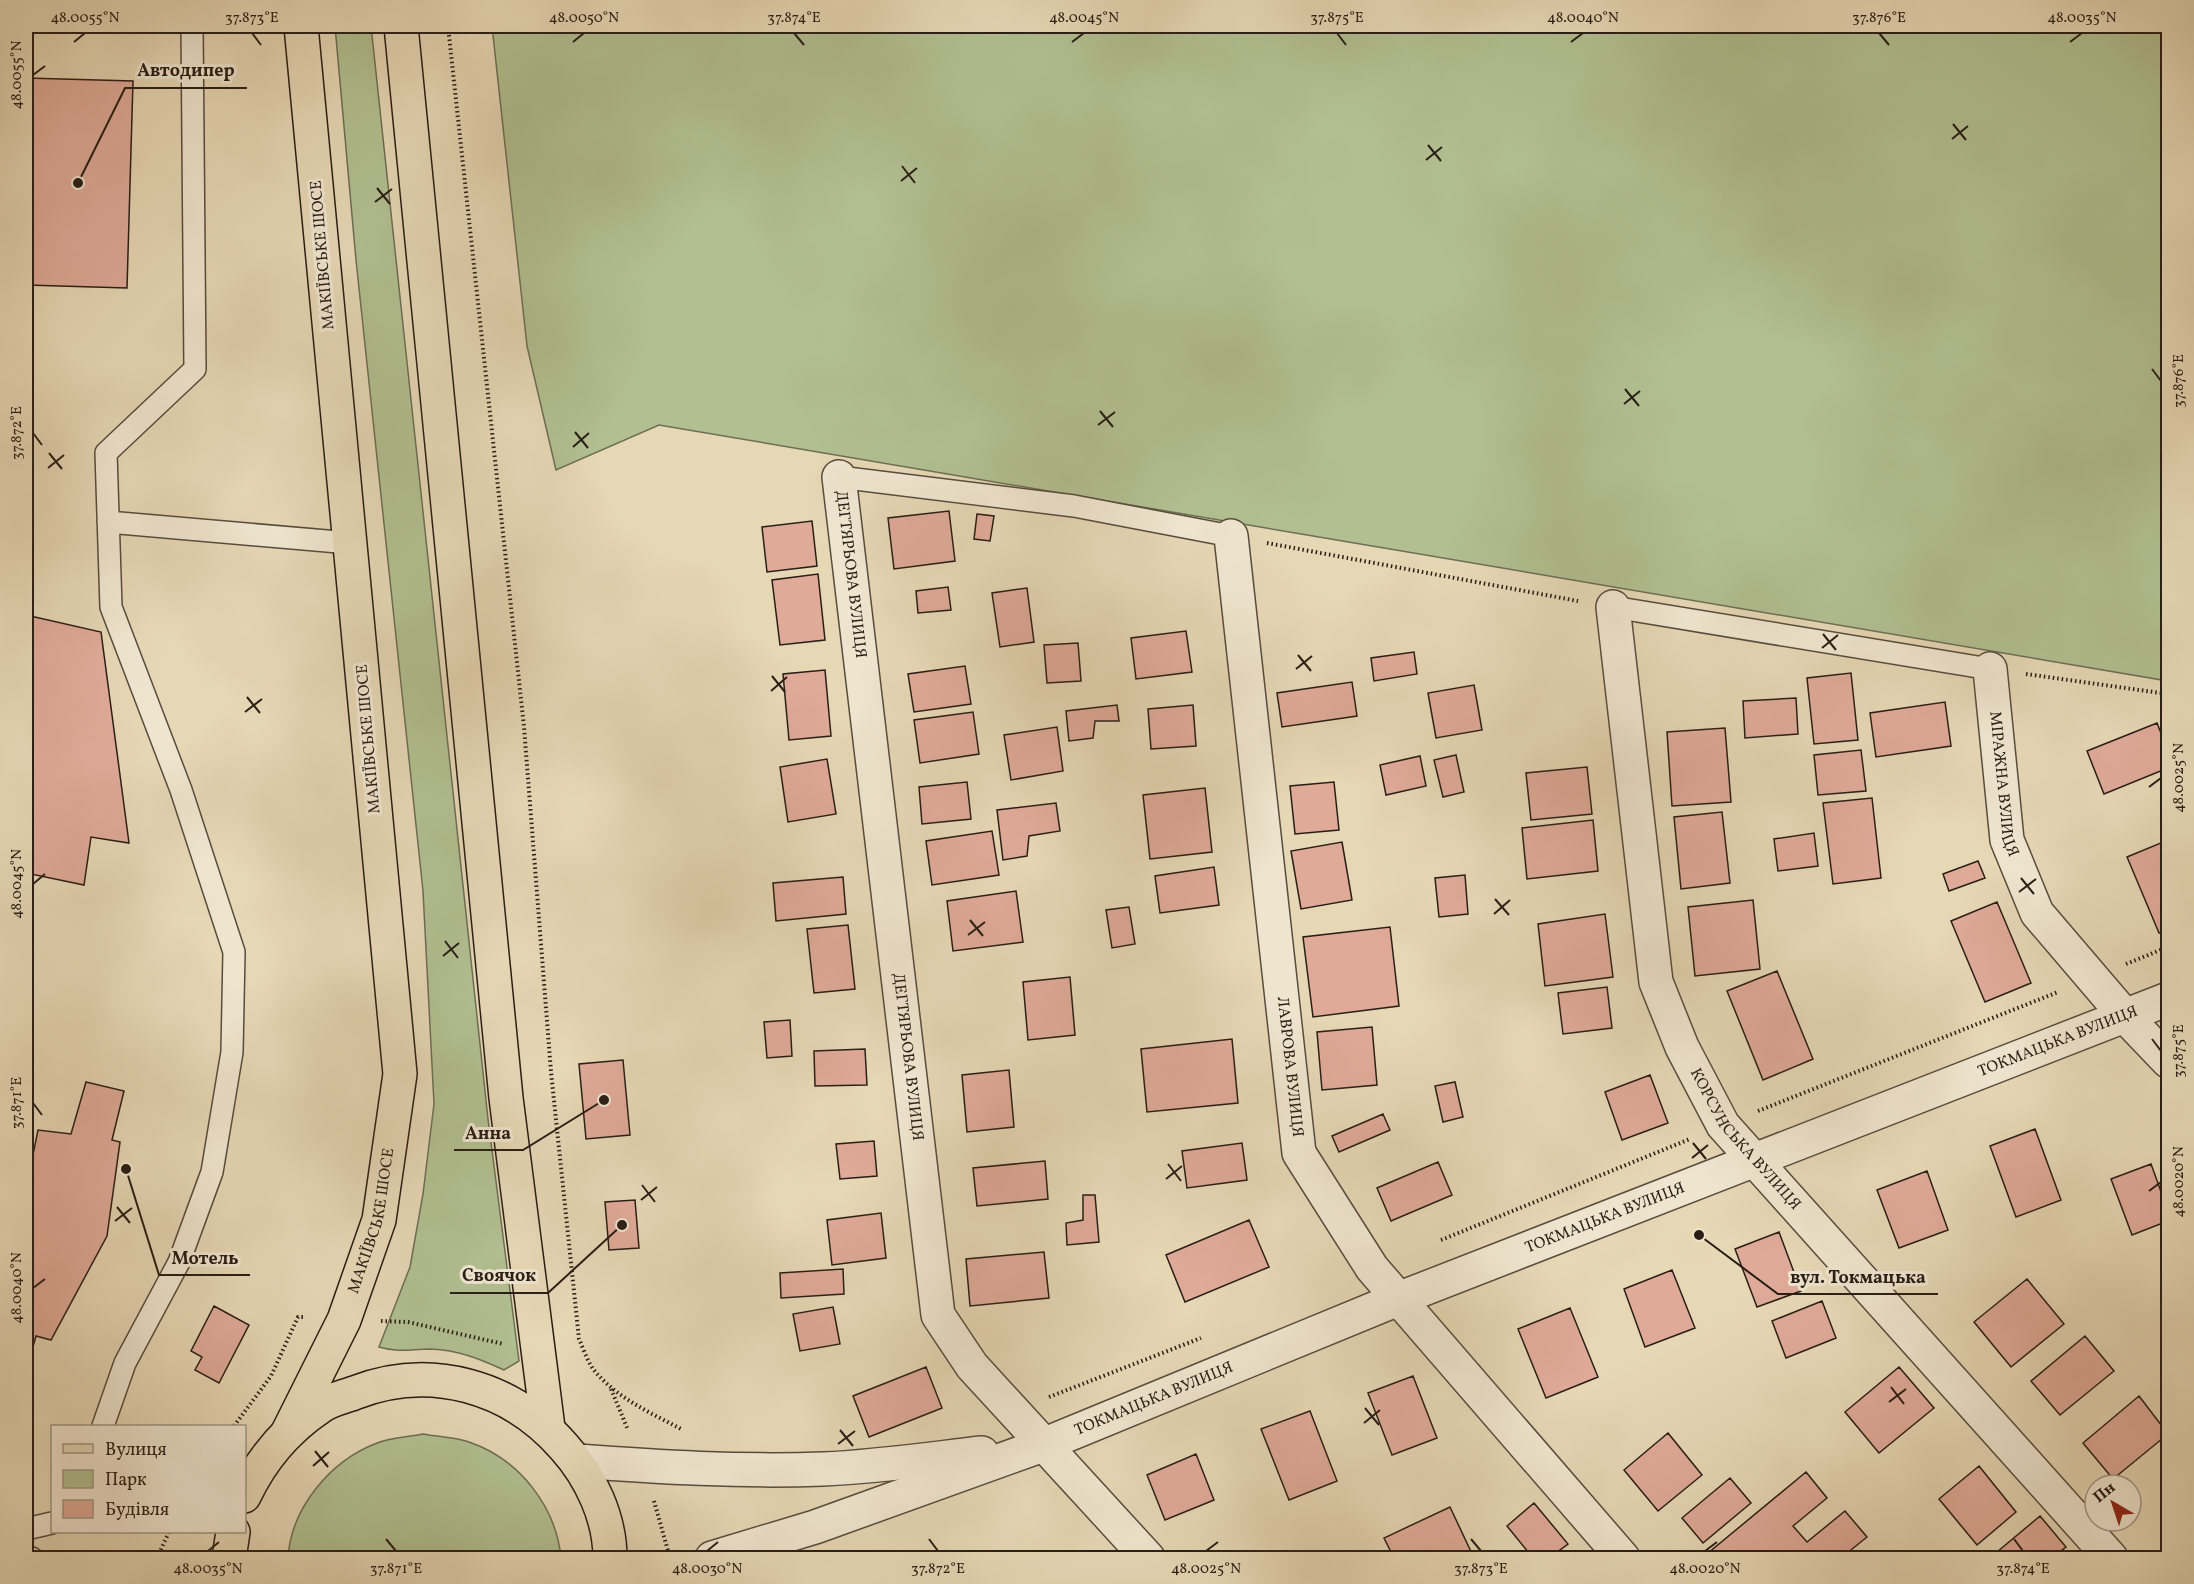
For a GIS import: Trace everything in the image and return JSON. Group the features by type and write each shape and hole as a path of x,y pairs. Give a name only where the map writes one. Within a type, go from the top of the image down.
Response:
{"main road":[{"name":"МАКІЇВСЬКЕ ШОСЕ","path":"287,1434 344,1320 379,1220 400,1074 301,26"},
{"path":"401,26 506,1098 548,1428"},
{"path":"246,1488 266,1458 287,1434 322,1405 368,1388 405,1380 435,1380 481,1390 500,1397 525,1410 548,1428 577,1461 593,1488 604,1518 610,1558"},
{"path":"229,1558 233,1533"}],"street":[{"name":"ДЕГТЯРЬОВА ВУЛИЦЯ","path":"839,477 938,1315 972,1366 1148,1558"},
{"name":"ЛАВРОВА ВУЛИЦЯ","path":"1231,536 1299,1153 1372,1268 1623,1558"},
{"name":"КОРСУНСЬКА ВУЛИЦЯ","path":"1613,607 1656,982 1682,1047 1723,1125 2111,1558"},
{"name":"МІРАЖНА ВУЛИЦЯ","path":"1990,669 2007,840 2037,913 2125,1016 2169,1061"},
{"name":"ТОКМАЦЬКА ВУЛИЦЯ","path":"712,1558 815,1527 1043,1444 1398,1299 2169,999"},
{"name":"ТОКМАЦЬКА ВУЛИЦЯ","path":"577,1461 712,1470 824,1469 917,1461 1043,1444"}],"lane":[{"path":"102,1425 125,1363 179,1262 212,1172 232,1052 234,952 181,790 111,607 106,453 195,369 192,26"},
{"path":"839,477 1074,506 1231,536"},
{"path":"108,522 350,543"},
{"path":"1613,607 1990,669"},
{"path":"26,1528 51,1523"},
{"path":"26,1557 32,1558"}],"path":[{"path":"448,26 524,727 551,1072 579,1339 592,1367 611,1387 633,1403 686,1431"},
{"path":"1231,536 1613,607"},
{"path":"1990,669 2169,694"},
{"path":"1438,1242 1723,1125 2169,947"},
{"path":"235,1425 271,1376 298,1317 408,1322 508,1346 579,1339"},
{"path":"1013,1409 1063,1392 1203,1337"},
{"path":"157,1558 169,1533"}],"green space":[{"path":"335,26 371,26 488,1119 519,1361 504,1370 450,1351 399,1350 379,1347 410,1267 423,1194 434,1104 423,891 356,260"},
{"path":"492,26 2168,26 2168,681 659,425 556,470 527,346"},
{"path":"423,1434 469,1442 504,1460 519,1472 543,1503 552,1520 561,1558 288,1558 291,1539 305,1504 329,1474 360,1451 377,1443"}],"building":[{"path":"26,78 133,81 127,288 26,285"},
{"path":"949,511 955,561 894,569 888,518"},
{"path":"977,514 994,516 990,541 974,539"},
{"path":"812,521 817,566 767,572 762,527"},
{"path":"818,574 825,640 780,645 772,580"},
{"path":"948,587 951,610 918,613 916,591"},
{"path":"1027,588 1034,642 1000,647 992,593"},
{"path":"26,615 101,632 129,843 91,837 84,885 26,873"},
{"path":"1186,631 1192,672 1136,679 1131,638"},
{"path":"1078,643 1081,681 1047,683 1044,645"},
{"path":"1414,652 1417,674 1374,681 1371,658"},
{"path":"965,666 971,704 914,712 908,674"},
{"path":"825,670 831,736 789,740 783,674"},
{"path":"1851,673 1858,740 1814,744 1807,678"},
{"path":"1352,682 1357,716 1282,727 1277,693"},
{"path":"1474,685 1482,730 1436,738 1428,693"},
{"path":"1796,698 1798,734 1745,738 1743,701"},
{"path":"1945,702 1951,746 1876,757 1870,713"},
{"path":"1117,705 1119,721 1095,721 1093,738 1069,741 1066,711"},
{"path":"1193,705 1196,746 1151,749 1148,709"},
{"path":"973,712 979,754 920,763 914,720"},
{"path":"2157,723 2168,751 2168,768 2104,794 2087,751"},
{"path":"1057,727 1063,771 1011,780 1004,735"},
{"path":"1725,728 1731,802 1672,806 1667,732"},
{"path":"1861,750 1866,791 1818,795 1814,755"},
{"path":"1456,755 1464,792 1443,797 1434,760"},
{"path":"1420,756 1426,786 1386,795 1380,765"},
{"path":"827,759 836,814 788,822 780,767"},
{"path":"1587,767 1592,814 1531,820 1526,773"},
{"path":"967,782 971,819 922,824 919,787"},
{"path":"1334,782 1339,830 1295,834 1290,786"},
{"path":"1205,788 1212,852 1150,859 1143,795"},
{"path":"1872,798 1881,878 1833,884 1823,803"},
{"path":"1056,803 1060,831 1029,836 1027,856 1003,860 997,810"},
{"path":"1722,812 1730,883 1681,889 1674,817"},
{"path":"1593,820 1598,871 1527,879 1522,828"},
{"path":"992,831 999,875 932,885 926,841"},
{"path":"1814,833 1818,866 1778,871 1774,839"},
{"path":"2168,840 2168,929 2159,933 2127,857"},
{"path":"1342,842 1352,900 1301,909 1291,851"},
{"path":"1978,861 1985,878 1949,891 1943,874"},
{"path":"1214,867 1219,905 1160,913 1155,876"},
{"path":"1465,875 1468,914 1439,917 1435,878"},
{"path":"843,877 846,914 776,921 773,883"},
{"path":"1016,891 1023,942 953,951 947,901"},
{"path":"1753,900 1760,969 1695,976 1688,907"},
{"path":"1997,902 2031,983 1985,1002 1951,921"},
{"path":"1129,907 1135,944 1112,948 1106,910"},
{"path":"1605,914 1613,977 1545,986 1538,924"},
{"path":"848,925 855,989 814,993 807,929"},
{"path":"1390,927 1399,1006 1313,1017 1303,937"},
{"path":"1777,971 1813,1059 1763,1080 1727,991"},
{"path":"1070,977 1075,1035 1028,1040 1023,982"},
{"path":"1607,987 1612,1028 1563,1034 1558,993"},
{"path":"790,1020 792,1056 767,1058 764,1022"},
{"path":"1372,1027 1377,1085 1322,1090 1317,1032"},
{"path":"1232,1039 1238,1103 1147,1112 1141,1049"},
{"path":"865,1049 867,1085 815,1086 814,1051"},
{"path":"623,1060 630,1135 586,1139 579,1064"},
{"path":"1009,1070 1014,1127 967,1132 962,1075"},
{"path":"1650,1075 1668,1123 1622,1140 1605,1092"},
{"path":"86,1082 124,1091 112,1140 120,1142 107,1236 51,1340 36,1336 27,1368 26,1154 33,1155 38,1130 71,1134"},
{"path":"1455,1082 1463,1117 1443,1122 1435,1086"},
{"path":"1383,1114 1390,1130 1339,1152 1332,1136"},
{"path":"2035,1129 2061,1200 2016,1217 1990,1146"},
{"path":"874,1141 877,1176 840,1179 836,1144"},
{"path":"1242,1143 1247,1180 1187,1188 1182,1151"},
{"path":"1045,1161 1048,1199 977,1206 973,1168"},
{"path":"1438,1162 1452,1195 1391,1221 1377,1188"},
{"path":"2151,1164 2168,1211 2168,1221 2132,1235 2111,1179"},
{"path":"1927,1171 1948,1230 1899,1248 1877,1190"},
{"path":"1083,1195 1095,1195 1099,1242 1067,1245 1066,1223 1083,1220"},
{"path":"635,1200 639,1248 609,1250 605,1202"},
{"path":"881,1213 886,1258 832,1265 827,1220"},
{"path":"1249,1220 1269,1267 1185,1302 1166,1255"},
{"path":"1779,1232 1801,1291 1757,1307 1735,1249"},
{"path":"1044,1252 1049,1298 970,1306 966,1259"},
{"path":"843,1269 844,1294 781,1298 780,1273"},
{"path":"1672,1270 1695,1328 1645,1347 1624,1289"},
{"path":"2027,1279 2064,1324 2011,1367 1974,1322"},
{"path":"1822,1301 1836,1338 1786,1358 1772,1321"},
{"path":"214,1306 249,1325 219,1383 195,1370 202,1357 191,1351"},
{"path":"833,1307 840,1344 800,1351 793,1314"},
{"path":"1570,1308 1598,1377 1546,1398 1518,1329"},
{"path":"2085,1336 2114,1371 2060,1415 2031,1381"},
{"path":"926,1367 942,1408 869,1437 853,1396"},
{"path":"1899,1367 1934,1408 1879,1453 1845,1412"},
{"path":"1413,1376 1437,1438 1392,1455 1368,1393"},
{"path":"2139,1396 2168,1434 2120,1473 2108,1473 2083,1443"},
{"path":"1310,1411 1337,1481 1289,1500 1261,1429"},
{"path":"1668,1433 1702,1475 1658,1511 1624,1470"},
{"path":"1196,1454 1214,1500 1165,1520 1147,1475"},
{"path":"1979,1466 2016,1512 1977,1545 1939,1499"},
{"path":"1806,1472 1827,1498 1793,1526 1807,1542 1845,1511 1867,1537 1841,1558 1702,1558"},
{"path":"1730,1478 1751,1503 1703,1543 1682,1518"},
{"path":"1534,1503 1568,1544 1549,1558 1533,1558 1507,1526"},
{"path":"1450,1507 1474,1558 1394,1558 1384,1538"},
{"path":"2040,1516 2066,1547 2051,1558 1991,1557"}],"place":[{"name":"Автодипер","path":"78,183"},
{"name":"Анна","path":"604,1100"},
{"name":"Мотель","path":"126,1169"},
{"name":"Своячок","path":"622,1225"},
{"name":"вул. Токмацька","path":"1699,1235"}]}
